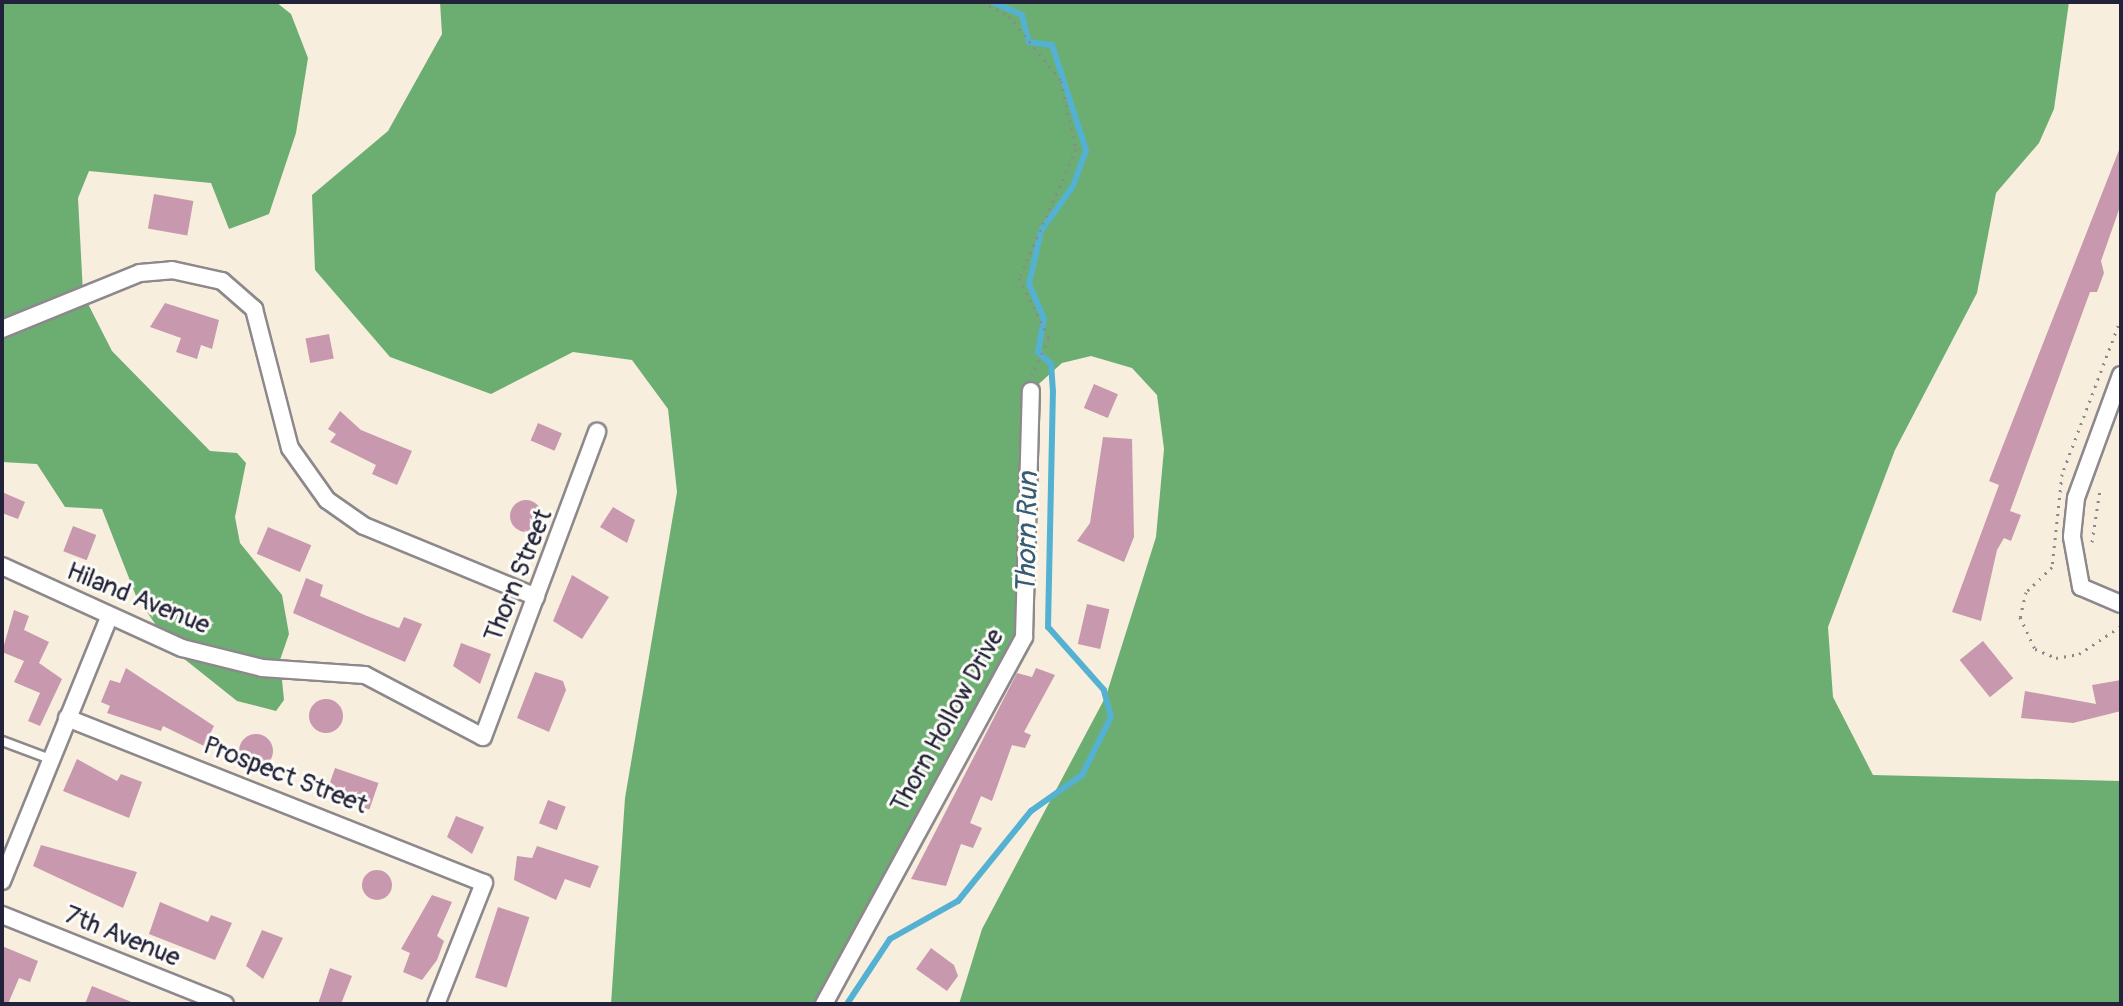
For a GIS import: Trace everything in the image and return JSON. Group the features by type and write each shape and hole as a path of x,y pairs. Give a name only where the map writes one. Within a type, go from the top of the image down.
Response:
{"street":[{"path":"2,329 140,273 172,270 222,281 254,309 290,448 327,500 364,526 536,597"},
{"path":"2121,375 2072,518 2075,573 2091,596 2121,604"},
{"name":"Thorn Hollow Drive","path":"824,1004 1024,637 1031,391"},
{"name":"Thorn Street","path":"483,737 597,432"},
{"name":"Hiland Avenue","path":"2,566 182,648 262,668 365,675 483,737"},
{"path":"2,881 109,617"},
{"name":"Prospect Street","path":"67,718 484,883 436,1004"},
{"name":"7th Avenue","path":"2,915 225,1004"}],"lane":[{"path":"2,741 50,759"}],"path":[{"path":"982,2 1009,16 1061,81 1076,149 1019,278 1049,338 1034,362 1031,391"},
{"path":"2093,555 2101,485"}],"green space":[{"path":"2,2 276,2 291,14 308,58 296,133 269,214 229,229 211,183 89,171 78,198 83,293 2,329"},
{"path":"440,2 2069,2 2054,109 2039,143 1996,193 1977,293 1895,450 1828,627 1833,697 1873,775 2121,781 2121,1004 959,1004 982,929 1106,696 1156,537 1164,449 1157,395 1132,368 1091,356 1062,363 1031,391 1028,613 824,1004 611,1004 625,798 677,492 668,409 632,360 573,352 491,394 390,357 315,270 312,195 388,131 442,34"},
{"path":"86,300 112,351 210,451 237,453 246,463 235,517 240,543 282,595 289,634 280,660 284,700 276,711 237,701 173,650 136,596 102,509 65,507 37,464 2,462 2,331"}],"building":[{"path":"2121,145 2121,204 2101,261 2104,273 2097,292 2090,292 2010,511 2021,515 2011,541 2004,538 1997,550 1981,621 1952,612 1999,485 1989,481"},
{"path":"154,194 193,201 187,235 148,228"},
{"path":"165,303 219,320 212,349 201,345 197,359 176,352 181,338 150,327"},
{"path":"329,334 334,359 310,363 305,339"},
{"path":"1094,384 1118,394 1108,418 1084,408"},
{"path":"340,411 361,430 412,451 397,485 372,474 376,465 330,442 336,434 328,429"},
{"path":"538,423 562,433 555,451 531,440"},
{"path":"1103,437 1132,439 1134,537 1124,562 1077,541 1090,523"},
{"path":"2,492 25,502 18,519 2,513"},
{"path":"526,500 537,505 542,516 537,527 526,532 515,527 510,516 515,505"},
{"path":"613,507 635,520 627,543 600,527"},
{"path":"73,526 96,535 87,560 63,551"},
{"path":"268,527 311,545 300,572 257,554"},
{"path":"572,575 609,597 582,639 553,621"},
{"path":"306,578 323,585 320,596 367,616 399,628 404,617 422,624 405,662 293,613"},
{"path":"1087,604 1109,609 1100,649 1078,644"},
{"path":"14,610 29,616 24,630 49,642 39,663 62,679 40,726 28,721 40,693 14,682 24,661 2,652"},
{"path":"1983,641 2013,678 1990,697 1960,660"},
{"path":"461,643 491,654 480,684 453,666"},
{"path":"126,668 214,726 204,746 163,726 161,731 107,713 110,706 101,702 110,680 120,683"},
{"path":"1036,668 1055,675 1024,732 1031,735 1025,748 1012,745 992,801 981,796 970,823 982,828 973,848 961,844 946,886 911,879 1017,673 1032,677"},
{"path":"535,672 563,681 566,690 549,732 517,718"},
{"path":"2121,680 2121,711 2073,723 2021,718 2025,691 2096,704 2092,685"},
{"path":"326,699 338,704 343,716 338,728 326,733 314,728 309,716 314,704"},
{"path":"256,734 268,739 273,751 268,763 256,768 244,763 239,751 244,739"},
{"path":"77,759 117,781 121,774 142,782 129,818 63,791"},
{"path":"335,768 378,783 369,809 326,794"},
{"path":"548,800 566,807 557,830 539,823"},
{"path":"456,816 484,827 472,854 447,837"},
{"path":"41,845 137,872 123,908 33,866"},
{"path":"537,846 599,866 590,888 565,879 556,900 514,880 517,856 532,858"},
{"path":"377,870 383,871 391,879 391,891 383,899 377,900 371,899 363,891 362,885 363,879 371,871"},
{"path":"432,895 452,902 437,936 444,941 437,960 422,980 403,972 410,953 401,949"},
{"path":"160,902 208,922 211,915 232,923 215,960 149,934"},
{"path":"498,907 529,917 507,988 475,977"},
{"path":"262,930 283,938 263,979 246,966"},
{"path":"2,946 38,961 30,982 19,978 8,1004 2,1004"},
{"path":"931,948 954,965 958,976 947,991 916,969"},
{"path":"330,968 352,976 341,1004 318,1004"},
{"path":"92,986 134,1003 134,1004 85,1004"}],"waterway":[{"name":"Thorn Run","path":"847,1004 890,939 958,901 1031,811 1082,775 1111,717 1104,690 1048,627 1053,392 1051,364 1038,352 1044,319 1029,284 1041,231 1073,186 1086,150 1052,45 1029,42 1022,15 993,2"}]}
